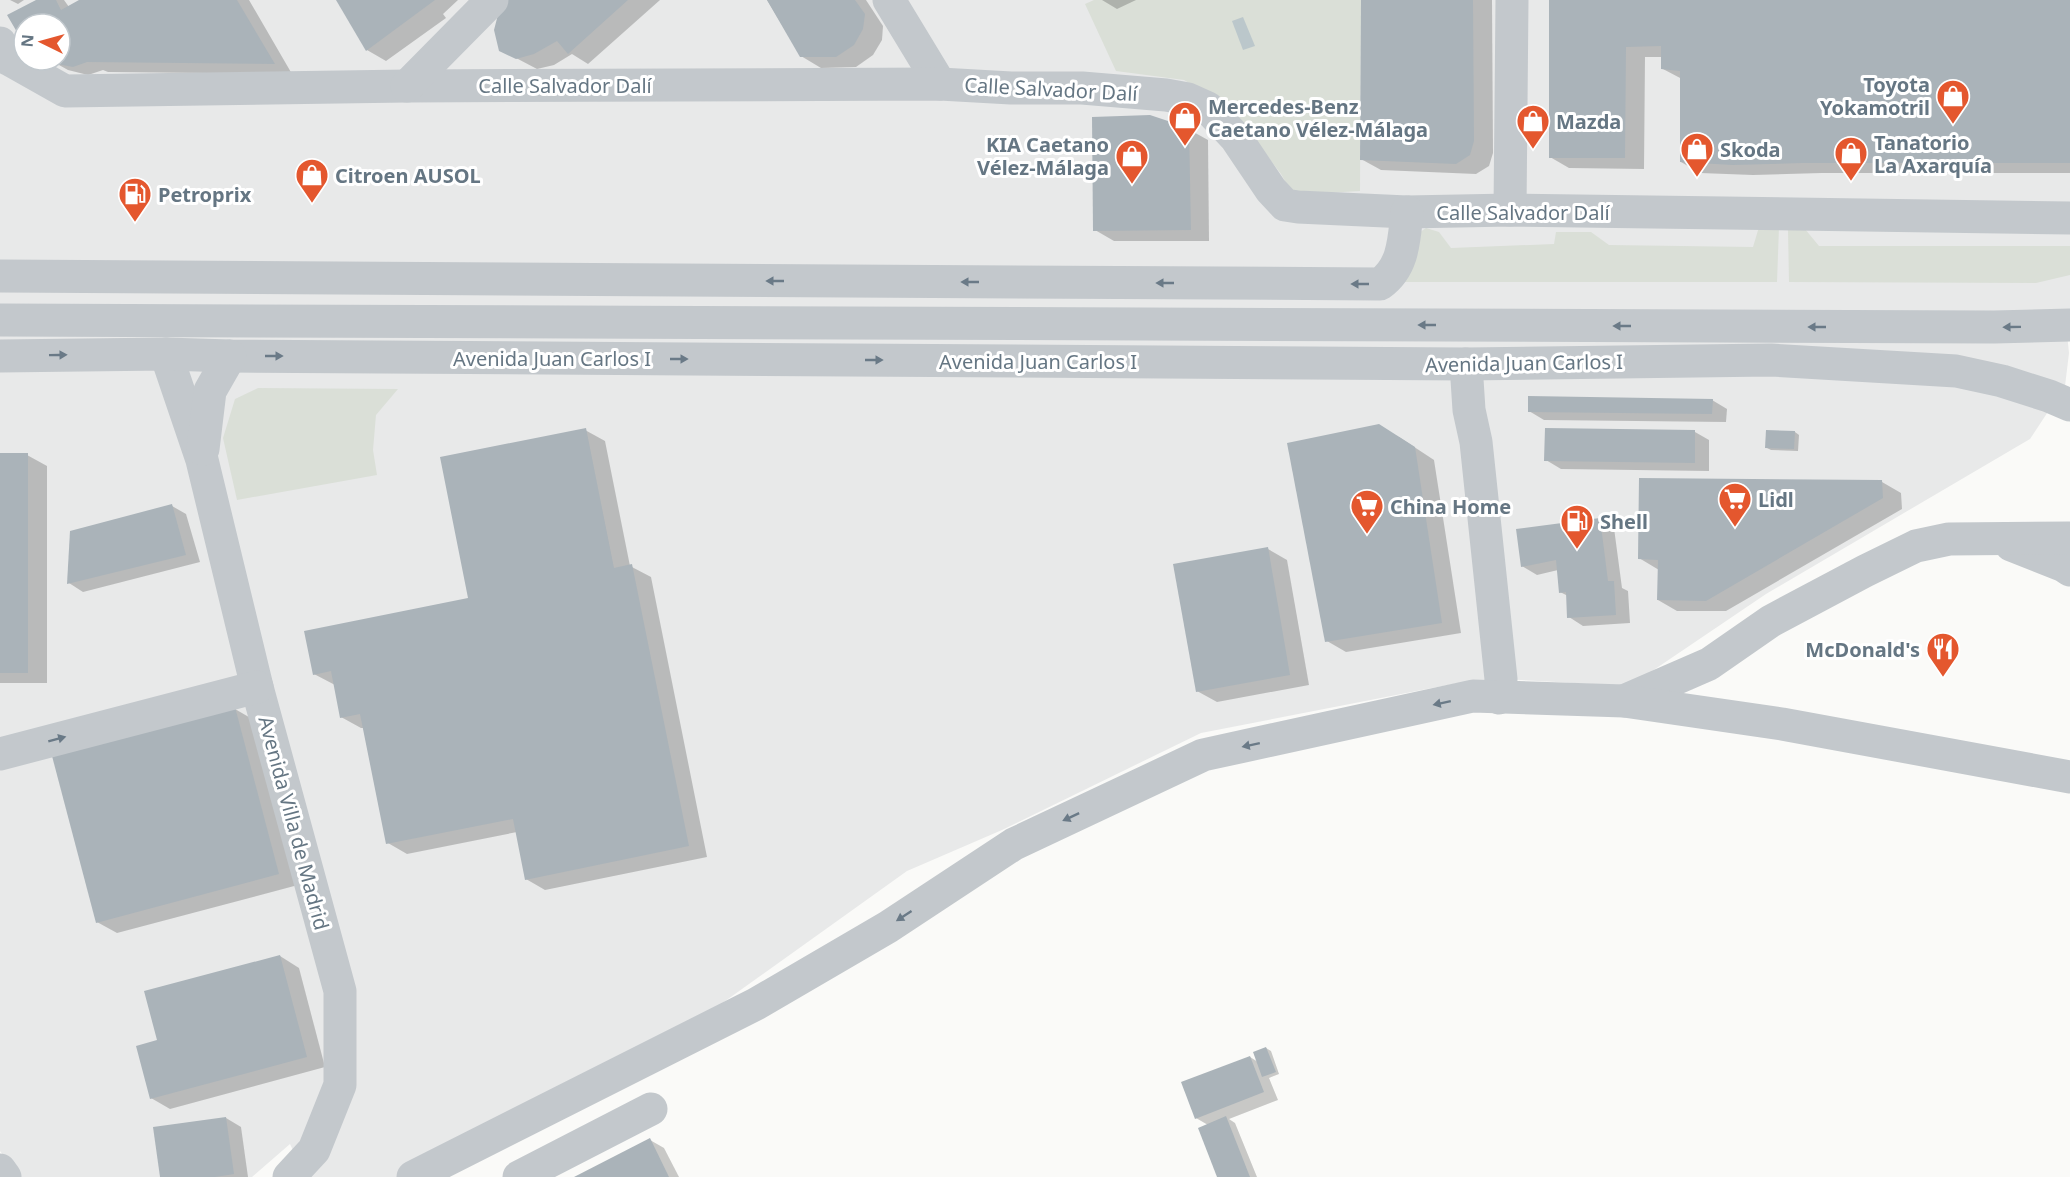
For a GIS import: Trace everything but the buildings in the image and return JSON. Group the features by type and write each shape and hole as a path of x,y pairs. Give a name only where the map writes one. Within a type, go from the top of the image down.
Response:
{"street":[{"path":"407,86 492,0"},
{"path":"889,0 940,84"},
{"path":"1510,210 1512,0"},
{"name":"Calle Salvador Dalí","path":"0,43 10,60 64,90 940,84 1011,88 1082,88 1166,95 1188,99 1208,108 1236,138 1271,190 1285,205 1298,207 1407,212 1510,210 2070,218"},
{"path":"0,276 1380,284 1393,271 1402,253 1407,212"},
{"name":"Avenida Juan Carlos I","path":"0,320 1994,327 2070,324"},
{"name":"Avenida Juan Carlos I","path":"0,356 166,354 1466,364 1771,360 1956,371 2012,384 2070,405"},
{"name":"Avenida Villa de Madrid","path":"166,354 202,460 257,687 340,991 340,1085 314,1150 289,1177"},
{"path":"202,460 210,392 230,356"},
{"path":"1466,364 1468,410 1476,442 1501,679 1499,698"},
{"path":"1624,701 1709,664 1771,621 1916,546 1949,539 2070,538"},
{"path":"1998,540 2070,570"},
{"path":"0,754 257,687"},
{"path":"413,1177 756,1004 888,927 1014,843 1203,755 1473,696 1624,701 1782,724 2070,777"},
{"path":"519,1177 651,1109"},
{"path":"0,1170 5,1177"}],"shaded area":[{"path":"0,0 2070,0 2070,312 2065,314 2069,353 2065,386 2030,439 1766,594 1630,686 1501,679 1458,683 1201,733 1002,830 907,871 714,1009 398,1177 306,1177 290,1144 252,1177 20,1177 0,1151"},
{"path":"1094,0 1361,0 1360,191 1293,195 1281,174 1230,107 1184,80 1116,71 1085,4"},
{"path":"1243,17 1255,46 1243,50 1232,21"},
{"path":"1759,227 1779,227 1777,282 1395,282 1416,235 1426,228 1439,232 1451,248 1554,244 1556,232 1591,232 1609,245 1753,247"},
{"path":"1805,229 1819,246 2070,246 2070,275 2036,283 1789,282 1788,230"},
{"path":"258,388 398,389 376,415 373,450 377,475 237,500 223,438 235,399"}],"place":[{"name":"Toyota Yokamotril","path":"1953,125"},
{"name":"Mercedes-Benz Caetano Vélez-Málaga","path":"1185,147"},
{"name":"Mazda","path":"1533,150"},
{"name":"Skoda","path":"1697,178"},
{"name":"Tanatorio La Axarquía","path":"1851,182"},
{"name":"KIA Caetano Vélez-Málaga","path":"1132,185"},
{"name":"Citroen AUSOL","path":"312,204"},
{"name":"Petroprix","path":"135,223"},
{"name":"Lidl","path":"1735,528"},
{"name":"China Home","path":"1367,535"},
{"name":"Shell","path":"1577,550"},
{"name":"McDonald's","path":"1943,678"}]}
